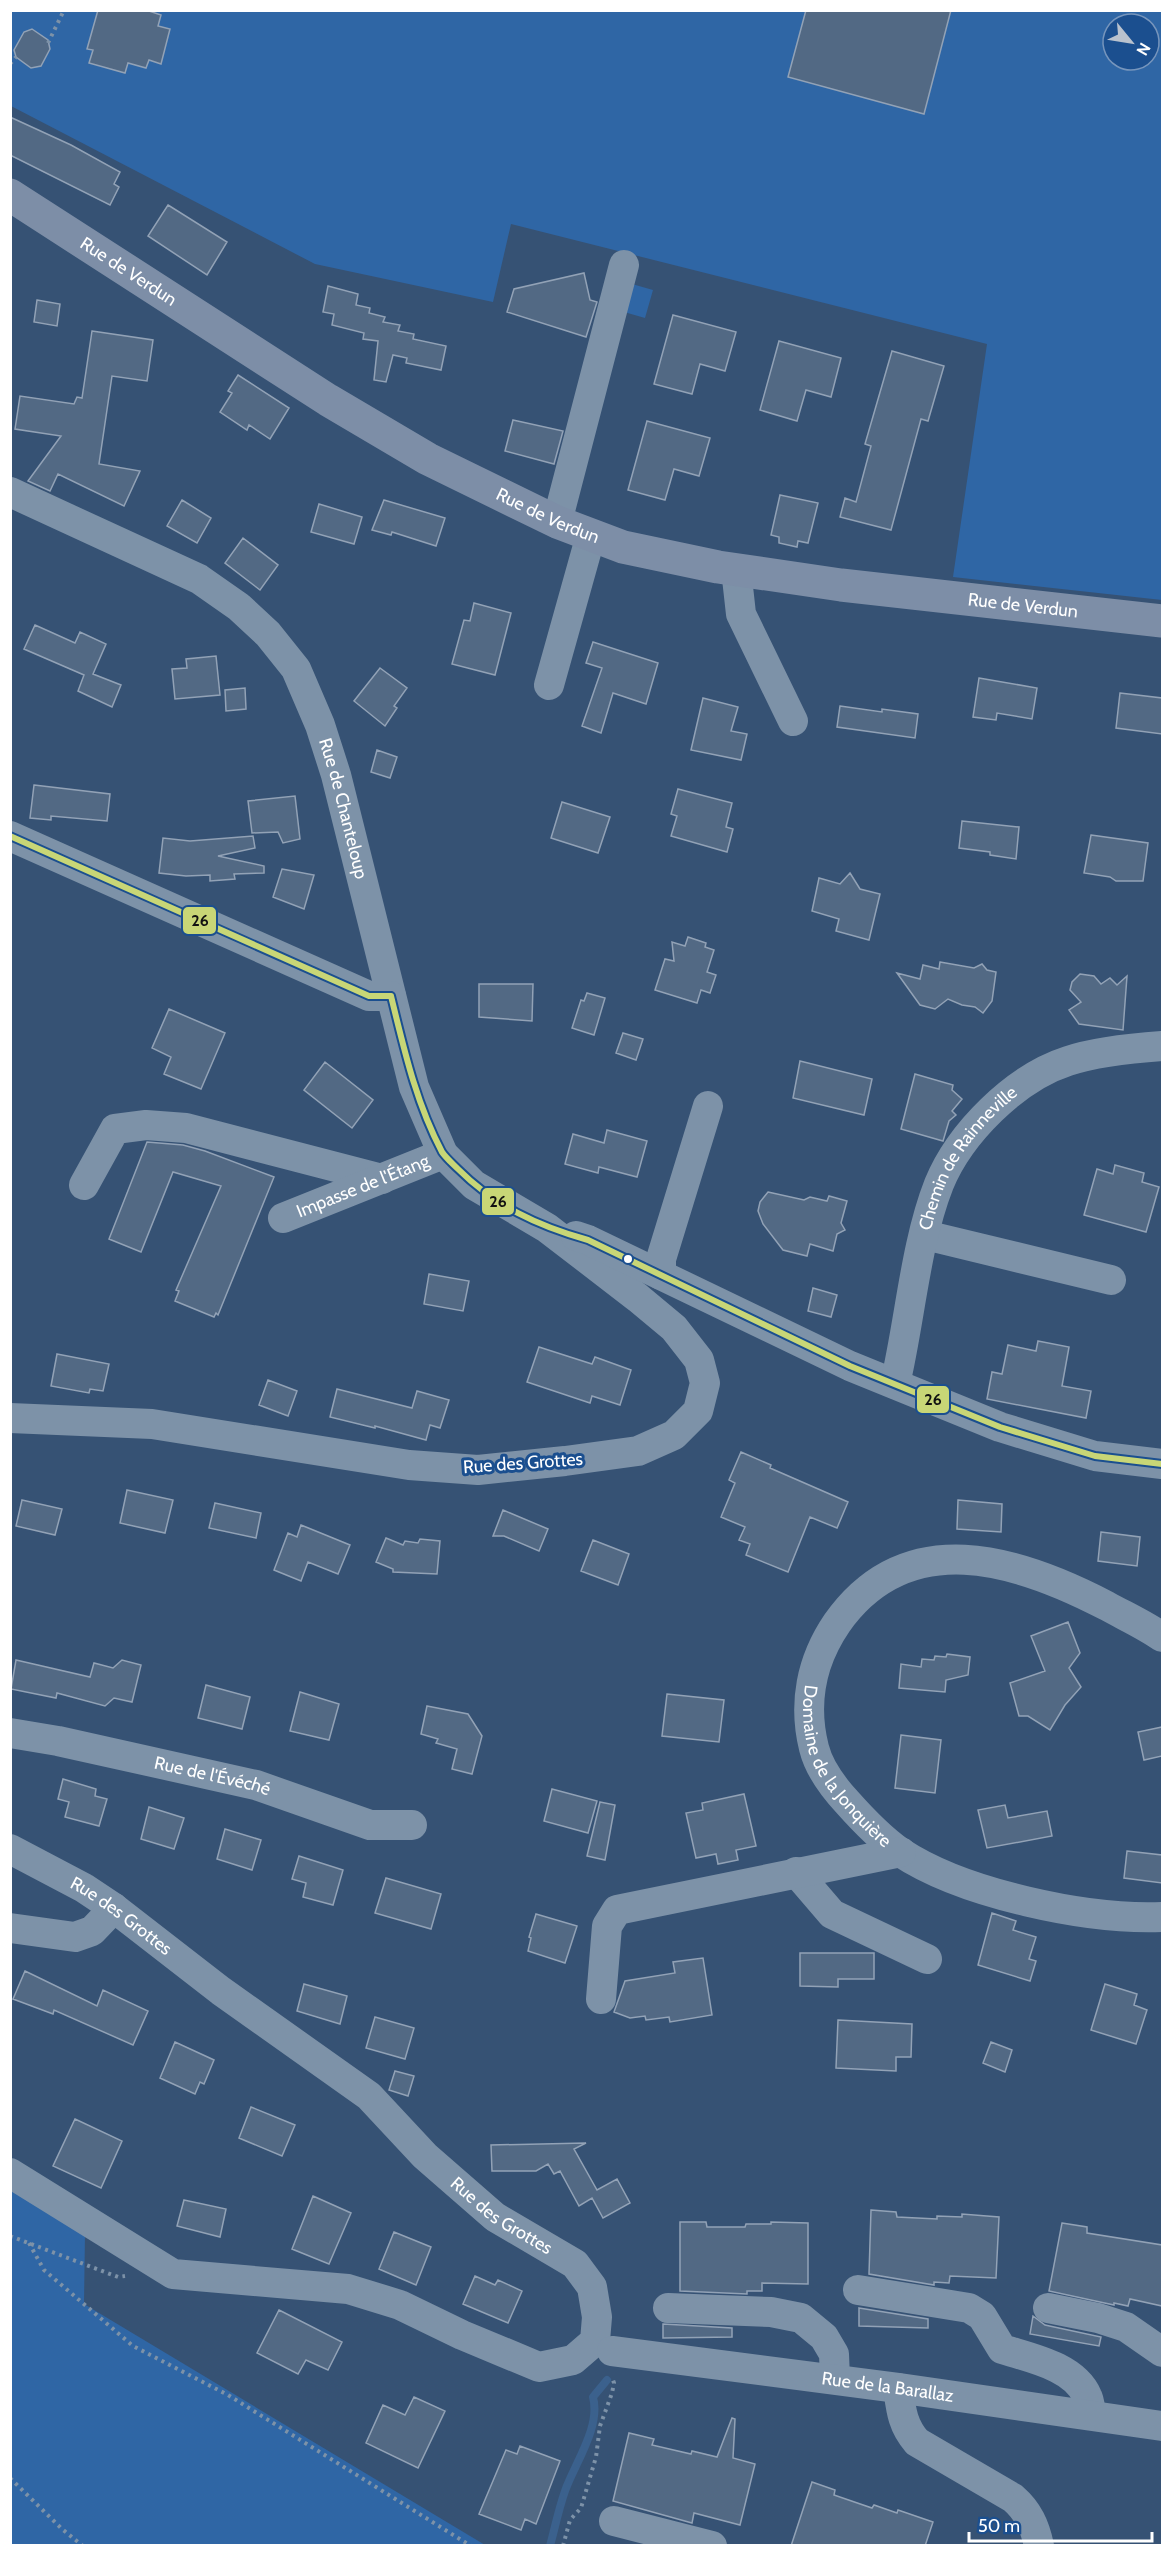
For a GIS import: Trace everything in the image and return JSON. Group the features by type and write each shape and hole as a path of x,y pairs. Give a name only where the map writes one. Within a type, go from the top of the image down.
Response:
{"main road":[{"name":"Rue de Verdun","path":"10,195 328,400 428,459 557,522 623,547 736,569 841,585 1162,621"}],"street":[{"path":"557,522 624,265"},
{"name":"Rue de Chanteloup","path":"10,492 199,579 239,607 268,634 296,669 320,725 336,775 414,1087 444,1154 474,1185 547,1228"},
{"path":"549,685 591,534"},
{"path":"736,569 741,614 793,721"},
{"path":"10,836 369,996 391,996"},
{"name":"Chemin de Rainneville","path":"895,1384 925,1235 939,1184 960,1146 981,1119 1007,1096 1034,1078 1068,1061 1162,1046"},
{"path":"661,1275 661,1259 708,1106"},
{"path":"84,1185 115,1129 146,1125 186,1128 382,1179"},
{"name":"Impasse de l'Étang","path":"283,1218 444,1154"},
{"path":"547,1228 588,1240 734,1312 895,1384 1000,1427 1095,1456 1162,1464"},
{"name":"Rue des Grottes","path":"10,1418 152,1424 410,1465 478,1470 638,1451 674,1435 698,1411 705,1383 699,1360 674,1328 547,1228"},
{"path":"925,1235 1111,1280"},
{"name":"Domaine de la Jonquière","path":"1162,1637 1072,1588 1033,1573 992,1562 963,1559 928,1561 892,1572 867,1590 846,1611 824,1642 810,1682 808,1714 814,1751 834,1788 866,1823 900,1852 932,1869 980,1889 1028,1901 1136,1918 1162,1917"},
{"name":"Rue de l'Évéché","path":"10,1733 58,1741 256,1785 370,1825 412,1826"},
{"name":"Rue des Grottes","path":"10,1848 84,1888 114,1908 221,1990 369,2096 425,2156 495,2217 574,2264 592,2287 597,2317 595,2341 578,2355"},
{"path":"601,1999 607,1926 617,1910 900,1852"},
{"path":"796,1872 832,1914 927,1959"},
{"path":"10,1928 75,1937 92,1931 114,1908"},
{"path":"10,2173 173,2274 348,2289 400,2305 462,2335 539,2367 573,2360 578,2355"},
{"path":"858,2290 969,2308 982,2316 1002,2349 1044,2363 1073,2377 1087,2396 1091,2415"},
{"path":"668,2308 771,2312 801,2318 824,2337 834,2354 835,2379"},
{"path":"1048,2308 1098,2318 1126,2327 1162,2352"},
{"name":"Rue de la Barallaz","path":"612,2351 835,2379 1162,2426"},
{"path":"898,2388 903,2421 908,2432 917,2442 1013,2498 1025,2508 1036,2531 1039,2546"},
{"path":"614,2521 712,2546"}],"path":[{"path":"48,43 64,10"},
{"path":"10,64 16,57"},
{"path":"10,2236 118,2277 129,2276"},
{"path":"29,2242 44,2270 133,2346 228,2395 471,2546"},
{"path":"563,2546 570,2520 581,2508 596,2457 600,2426 614,2383 611,2376 607,2374 593,2376 578,2355"},
{"path":"10,2478 62,2529 83,2546"}],"shaded area":[{"path":"10,11 1162,11 1162,600 953,577 987,344 511,224 493,302 315,264 11,106"},
{"path":"632,284 653,290 645,318 624,312"},
{"path":"10,2185 85,2233 84,2304 485,2545 11,2545"}],"building":[{"path":"98,10 146,10 161,15 158,26 170,29 161,64 149,60 146,68 128,63 125,73 89,63 93,50 87,49"},
{"path":"806,10 951,10 924,114 788,77"},
{"path":"32,29 48,40 50,49 41,66 31,68 16,57 14,50 24,32"},
{"path":"10,117 71,145 120,172 114,184 119,187 110,205 10,155"},
{"path":"168,205 227,242 207,275 148,236"},
{"path":"584,273 590,300 597,302 586,337 507,312 514,289"},
{"path":"328,286 358,294 356,305 370,308 369,313 385,317 383,322 400,325 398,331 414,334 413,339 446,346 441,370 406,363 407,358 393,355 386,382 374,380 378,341 363,339 364,333 332,325 334,314 323,312"},
{"path":"37,300 60,304 57,326 34,322"},
{"path":"673,315 736,332 725,371 700,364 692,394 654,384"},
{"path":"92,331 153,340 147,381 112,376 99,464 140,471 124,506 58,474 50,491 28,481 61,436 15,429 20,396 74,404 77,397 82,398"},
{"path":"779,341 841,358 831,397 806,390 797,421 760,410"},
{"path":"892,351 944,366 928,421 921,419 891,530 840,517 845,498 856,502 871,446 865,444"},
{"path":"238,375 289,408 270,439 249,425 247,430 220,412 232,393 228,391"},
{"path":"513,420 563,431 554,464 505,451"},
{"path":"647,421 710,438 699,476 674,469 665,500 628,490"},
{"path":"780,495 818,503 808,543 798,541 797,547 779,543 779,537 771,535"},
{"path":"182,500 211,518 197,543 167,526"},
{"path":"384,500 445,518 436,546 392,532 391,535 372,530"},
{"path":"319,504 362,517 354,544 311,532"},
{"path":"243,538 278,565 260,590 225,563"},
{"path":"474,603 511,613 495,675 452,664 464,620 470,621"},
{"path":"35,625 75,643 80,632 106,644 93,674 121,685 112,707 78,691 84,675 24,649"},
{"path":"593,642 658,663 646,704 613,693 601,733 582,726 602,668 586,663"},
{"path":"216,656 220,695 175,699 172,669 187,668 186,659"},
{"path":"380,668 407,688 394,706 397,708 385,726 354,701"},
{"path":"979,678 1037,688 1032,719 997,713 996,720 973,717"},
{"path":"245,688 246,709 226,711 225,690"},
{"path":"1120,693 1162,698 1162,734 1116,728"},
{"path":"703,698 738,707 731,731 747,734 741,760 691,750"},
{"path":"840,706 918,714 915,738 837,727"},
{"path":"377,750 397,757 390,778 371,772"},
{"path":"34,785 110,794 107,821 51,816 51,820 30,818"},
{"path":"678,789 732,803 726,827 733,829 727,852 671,836 677,816 671,814"},
{"path":"295,796 300,839 283,843 278,832 252,833 248,801"},
{"path":"562,802 610,817 598,853 551,838"},
{"path":"962,821 1019,827 1016,859 990,855 990,852 959,848"},
{"path":"1091,835 1148,843 1143,881 1116,881 1110,877 1084,873"},
{"path":"253,836 255,848 218,856 264,866 264,873 234,874 235,879 210,881 210,875 186,876 159,873 163,838 190,841"},
{"path":"282,869 314,875 304,909 273,897"},
{"path":"850,873 860,889 880,894 869,940 836,931 839,919 812,911 819,878 840,884"},
{"path":"688,937 706,943 705,947 714,950 707,972 716,975 710,993 701,990 697,1003 655,990 665,959 674,961 672,942 685,946"},
{"path":"940,962 974,968 982,964 987,970 996,972 992,1001 983,1013 975,1007 948,999 935,1009 920,1005 897,973 920,979 923,965 939,969"},
{"path":"1080,974 1094,976 1101,984 1110,978 1117,985 1127,976 1123,1030 1079,1024 1069,1010 1081,1002 1070,990 1072,982"},
{"path":"479,984 533,984 532,1021 479,1017"},
{"path":"587,993 605,998 594,1035 572,1028 581,1000 584,1001"},
{"path":"169,1009 225,1033 201,1089 164,1074 171,1057 152,1048"},
{"path":"623,1033 643,1039 636,1060 616,1053"},
{"path":"800,1061 872,1079 864,1115 793,1098"},
{"path":"325,1062 373,1100 352,1128 304,1090"},
{"path":"915,1074 953,1085 952,1090 962,1099 952,1111 956,1115 949,1121 943,1141 901,1129"},
{"path":"607,1130 647,1141 637,1177 599,1167 598,1173 565,1164 573,1134 604,1143"},
{"path":"147,1142 183,1145 205,1151 274,1177 218,1315 216,1313 214,1317 175,1301 179,1291 176,1290 221,1186 173,1172 141,1252 109,1239"},
{"path":"1115,1165 1144,1173 1142,1182 1159,1187 1146,1232 1084,1215 1097,1169 1113,1174"},
{"path":"768,1192 804,1200 810,1197 827,1201 829,1196 847,1201 841,1223 845,1230 837,1234 833,1251 810,1244 807,1256 783,1250 763,1224 758,1211 760,1202"},
{"path":"429,1274 469,1281 463,1311 424,1304"},
{"path":"813,1288 837,1295 831,1317 808,1311"},
{"path":"1038,1341 1069,1347 1062,1386 1091,1391 1086,1418 987,1399 992,1372 1002,1374 1008,1345 1036,1351"},
{"path":"539,1347 592,1364 595,1357 631,1370 620,1405 592,1396 590,1403 527,1382"},
{"path":"57,1354 109,1364 103,1391 90,1389 89,1393 51,1386"},
{"path":"268,1380 297,1391 288,1416 259,1405"},
{"path":"337,1389 412,1408 417,1391 449,1400 440,1428 430,1425 426,1440 330,1417"},
{"path":"741,1452 771,1465 770,1468 848,1502 837,1528 810,1517 788,1572 746,1555 750,1544 739,1540 745,1527 721,1517 735,1483 729,1480"},
{"path":"127,1490 173,1500 165,1533 120,1523"},
{"path":"22,1500 62,1509 55,1535 16,1526"},
{"path":"958,1500 1002,1504 1001,1532 957,1529"},
{"path":"215,1503 261,1513 256,1538 209,1528"},
{"path":"503,1510 548,1529 539,1551 504,1536 493,1536"},
{"path":"301,1525 350,1545 338,1574 308,1562 301,1581 274,1570 288,1533 297,1537"},
{"path":"1101,1532 1140,1537 1137,1566 1098,1561"},
{"path":"386,1538 403,1545 405,1541 418,1543 420,1539 440,1541 437,1574 393,1572 393,1569 376,1562"},
{"path":"593,1540 629,1554 618,1585 581,1571"},
{"path":"1068,1622 1080,1653 1069,1668 1081,1687 1065,1705 1050,1730 1028,1716 1019,1716 1010,1683 1045,1671 1031,1636"},
{"path":"947,1654 970,1657 968,1675 946,1680 945,1692 899,1688 901,1664 921,1667 922,1659 934,1660 935,1656 946,1657"},
{"path":"16,1660 90,1677 94,1663 113,1668 122,1660 141,1665 132,1702 114,1698 105,1706 57,1693 56,1698 11,1689"},
{"path":"206,1685 250,1697 242,1729 198,1718"},
{"path":"300,1692 339,1704 329,1740 290,1731"},
{"path":"667,1694 724,1700 719,1742 662,1736"},
{"path":"427,1706 468,1714 482,1736 472,1774 452,1769 457,1749 436,1743 438,1739 421,1734"},
{"path":"1162,1727 1162,1756 1144,1760 1138,1732"},
{"path":"901,1735 941,1740 935,1793 895,1788"},
{"path":"63,1779 96,1789 95,1796 107,1799 99,1826 65,1817 69,1802 58,1799"},
{"path":"552,1789 597,1801 588,1833 544,1821"},
{"path":"744,1794 756,1846 736,1850 738,1860 718,1864 716,1854 696,1858 686,1813 703,1810 702,1803"},
{"path":"600,1802 615,1805 605,1860 587,1856"},
{"path":"1005,1805 1008,1818 1047,1811 1052,1836 987,1848 978,1810"},
{"path":"149,1807 184,1818 174,1849 141,1839"},
{"path":"225,1829 261,1840 252,1870 217,1859"},
{"path":"1127,1851 1162,1855 1162,1883 1124,1878"},
{"path":"299,1856 343,1870 333,1905 303,1897 306,1883 292,1879"},
{"path":"386,1878 441,1894 431,1929 375,1913"},
{"path":"992,1913 1016,1921 1013,1930 1036,1937 1029,1959 1036,1961 1030,1981 978,1965"},
{"path":"536,1914 577,1926 565,1963 528,1951 531,1938 529,1937"},
{"path":"800,1953 874,1953 874,1979 838,1979 838,1987 800,1986"},
{"path":"703,1958 712,2015 670,2022 669,2017 646,2020 645,2016 630,2018 614,2012 625,1981 675,1973 673,1962"},
{"path":"25,1971 97,2006 103,1990 148,2011 133,2045 54,2010 53,2014 13,1999"},
{"path":"304,1984 347,1996 340,2024 297,2011"},
{"path":"1105,1984 1137,1994 1134,2005 1147,2010 1136,2044 1091,2030"},
{"path":"375,2017 414,2028 405,2059 366,2048"},
{"path":"838,2020 912,2024 911,2057 896,2057 896,2071 836,2068"},
{"path":"175,2042 214,2060 204,2084 200,2082 195,2094 160,2078"},
{"path":"991,2042 1012,2050 1005,2072 983,2063"},
{"path":"395,2071 414,2076 408,2096 389,2090"},
{"path":"251,2107 295,2125 282,2156 239,2138"},
{"path":"75,2119 122,2141 101,2188 53,2166"},
{"path":"586,2143 574,2149 597,2190 617,2179 630,2203 603,2218 592,2198 579,2206 560,2171 554,2174 548,2164 536,2171 492,2171 491,2145"},
{"path":"313,2196 351,2213 329,2264 292,2249"},
{"path":"184,2200 226,2209 220,2237 177,2226"},
{"path":"871,2210 896,2212 897,2217 937,2219 937,2216 962,2217 962,2214 999,2217 996,2278 950,2276 949,2283 934,2282 934,2285 869,2274"},
{"path":"680,2222 706,2222 707,2227 745,2227 746,2224 771,2224 771,2222 808,2223 808,2284 762,2283 762,2291 747,2291 747,2294 680,2291"},
{"path":"1062,2223 1087,2227 1087,2233 1162,2245 1162,2306 1130,2299 1128,2306 1114,2303 1114,2305 1049,2291"},
{"path":"394,2232 431,2247 416,2285 379,2269"},
{"path":"475,2276 495,2285 498,2280 522,2291 508,2323 463,2304"},
{"path":"859,2308 928,2319 928,2328 859,2326"},
{"path":"279,2310 342,2342 328,2370 306,2360 298,2374 257,2353"},
{"path":"1033,2316 1045,2325 1101,2337 1099,2346 1030,2334"},
{"path":"663,2324 732,2328 732,2337 663,2338"},
{"path":"414,2397 445,2411 418,2468 366,2443 383,2405 405,2415"},
{"path":"732,2418 735,2419 733,2458 755,2464 740,2525 694,2513 692,2523 613,2501 629,2433 654,2439 652,2445 717,2457"},
{"path":"520,2446 560,2461 536,2524 525,2519 521,2530 479,2514 506,2450 517,2454"},
{"path":"812,2482 835,2490 834,2495 872,2508 874,2505 897,2513 898,2510 933,2522 925,2546 791,2546"}],"waterway":[{"path":"550,2546 565,2491 590,2433 595,2409 593,2397 607,2380"}],"transit line":[{"name":"26","path":"10,836 369,996 391,996"},
{"name":"26","path":"391,996 418,1095 442,1152 472,1182 502,1204 535,1221 588,1240 850,1366 1000,1427 1095,1456 1162,1464"}]}
